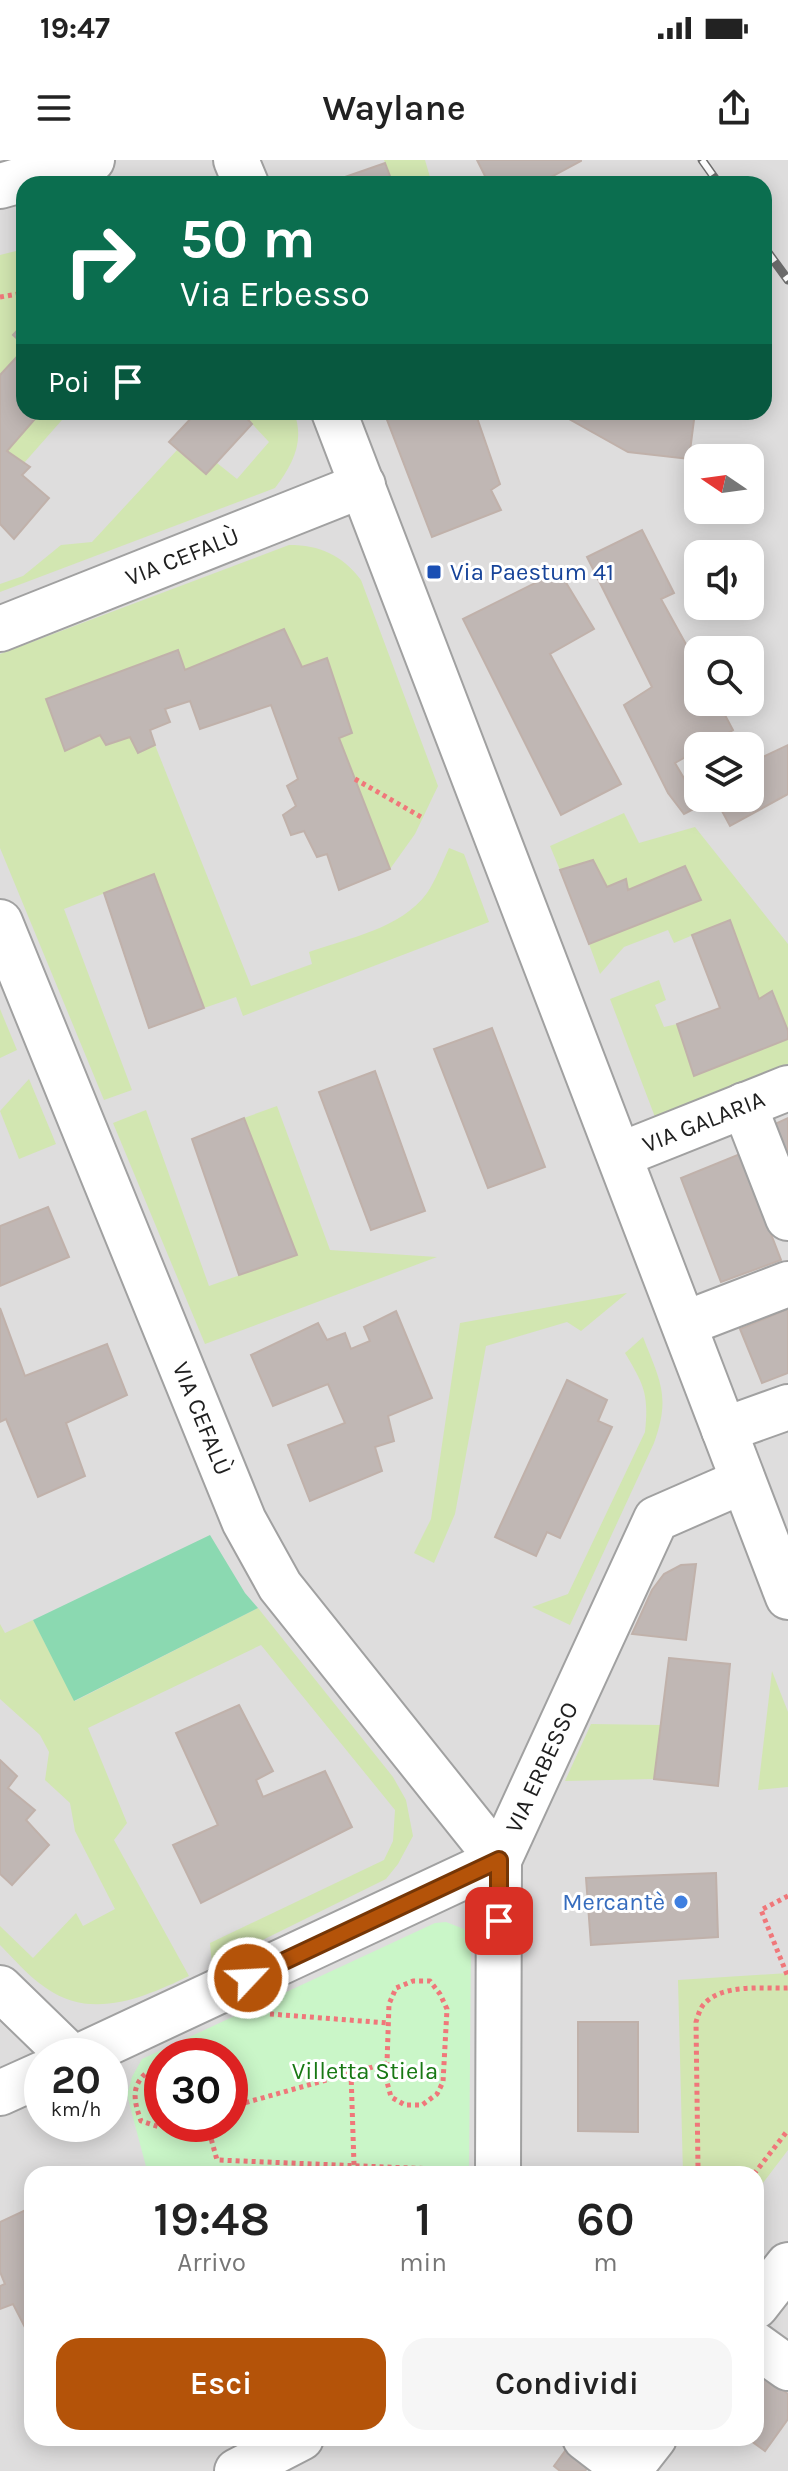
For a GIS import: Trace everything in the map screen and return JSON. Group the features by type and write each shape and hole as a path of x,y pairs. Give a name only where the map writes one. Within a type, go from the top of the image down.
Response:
{"street":[{"path":"35,176 92,160"},
{"path":"337,420 788,1597"},
{"name":"VIA CEFALÙ","path":"0,629 363,485"},
{"name":"VIA CEFALÙ","path":"0,922 244,1521 280,1586 499,1860"},
{"name":"VIA GALARIA","path":"620,1155 788,1088"},
{"path":"744,1105 788,1218"},
{"path":"684,1324 788,1284"},
{"path":"724,1430 788,1407"},
{"name":"VIA ERBESSO","path":"479,2164 499,1860 656,1519 743,1481"},
{"path":"118,2038 499,1860"},
{"path":"0,1988 51,2038"},
{"path":"0,2093 24,2082"},
{"path":"764,2296 788,2265"},
{"path":"764,2351 788,2368"},
{"path":"237,2471 285,2446"},
{"path":"595,2446 628,2471 648,2446"}],"path":[{"path":"355,779 423,818"},
{"path":"788,1896 761,1910 788,1977"},
{"path":"413,1981 430,1981 447,2009 443,2082 437,2094 422,2105 405,2105 391,2097 387,2082 388,2023 389,2004 396,1988 413,1981"},
{"path":"698,2166 696,2022 701,2005 716,1995 742,1989 788,1988"},
{"path":"268,2014 388,2023"},
{"path":"444,2053 452,2053"},
{"path":"248,2102 387,2063"},
{"path":"351,2073 354,2165"},
{"path":"144,2075 133,2098 144,2122"},
{"path":"760,2166 788,2130"},
{"path":"212,2142 217,2160 360,2166"}],"shaded area":[{"path":"0,160 788,160 788,2471 0,2471"}],"green space":[{"path":"384,160 425,160 430,176 390,176"},
{"path":"16,251 16,332 13,335 16,338 16,358 0,375 0,255"},
{"path":"34,420 62,420 24,463 7,451"},
{"path":"248,420 296,420 298,442 295,452 275,488 0,592 0,584 23,576 61,545 92,542 177,450 205,474 217,463 237,479 269,442"},
{"path":"289,545 330,553 361,580 438,786 415,834 390,869 339,738 352,733 327,658 302,667 284,630 185,670 178,650 46,699 65,751 100,735 106,745 130,737 138,753 155,745 251,986 312,964 309,952 373,931 403,915 427,893 449,848 464,854 489,922 243,1016 236,997 204,1008 154,874 64,909 132,1090 104,1100 0,848 0,654"},
{"path":"624,813 639,843 695,827 788,944 788,1031 773,991 759,999 729,920 674,943 668,930 624,947 600,974 589,944 701,900 684,866 628,890 625,879 607,887 592,860 560,870 550,846"},
{"path":"659,980 666,1000 655,1005 664,1027 677,1024 694,1076 788,1039 788,1064 655,1117 610,999"},
{"path":"0,1009 17,1050 0,1058"},
{"path":"29,1079 56,1144 19,1159 0,1111"},
{"path":"277,1106 330,1250 437,1257 205,1344 113,1123 146,1110 209,1286 297,1255 244,1118"},
{"path":"627,1293 581,1331 567,1322 486,1346 455,1514 434,1563 414,1553 431,1519 460,1323"},
{"path":"643,1337 661,1389 659,1427 570,1625 532,1607 568,1594 645,1432 644,1390 625,1353"},
{"path":"210,1535 245,1593 258,1608 74,1701 33,1620"},
{"path":"258,1608 393,1777 406,1800 413,1836 386,1879 212,1965 210,1943 384,1860 393,1841 395,1810 261,1645 88,1728 127,1823 114,1840 189,1976 137,1998 118,2002 82,2003 64,1998 34,1979 0,1945 0,1926 33,1958 76,1913 83,1926 115,1909 75,1831 70,1803 45,1780 49,1752 40,1735 0,1699 0,1624 5,1633 33,1620 75,1701"},
{"path":"772,1671 788,1712 788,1787 758,1790"},
{"path":"591,1724 661,1725 654,1779 565,1781"},
{"name":"Villetta Stiela","path":"446,1922 464,1929 471,1942 469,2166 146,2166 128,2099 132,2077 144,2058 144,2142 248,2142 248,2038 187,2038 435,1923"},
{"path":"788,1973 788,2150 764,2182 764,2166 683,2166 678,1980"}],"building":[{"path":"477,160 581,160 553,176 485,176"},
{"path":"385,163 390,176 348,176"},
{"path":"16,358 16,420 34,420 7,451 30,467 22,475 49,498 14,539 0,524 0,375"},
{"path":"189,420 248,420 252,424 206,474 169,442"},
{"path":"387,420 478,420 500,484 491,490 501,510 432,537"},
{"path":"571,420 694,420 691,444 684,444 684,458 628,452"},
{"path":"642,530 674,593 661,599 684,641 684,716 726,716 733,730 684,732 684,758 675,763 684,778 684,812 688,812 684,814 668,793 624,705 652,687 587,557"},
{"path":"559,571 594,629 550,654 621,784 561,815 463,619"},
{"path":"284,629 302,667 327,658 352,733 339,738 390,869 339,890 327,854 317,857 304,831 291,835 283,815 296,806 287,786 298,779 271,705 200,729 190,701 165,709 170,722 150,730 155,745 138,753 130,737 106,745 100,735 65,751 46,699 178,650 185,670"},
{"path":"788,745 788,794 764,807 764,756"},
{"path":"722,812 755,812 730,826"},
{"path":"593,860 607,887 626,879 628,890 685,866 701,900 589,944 560,870"},
{"path":"154,874 204,1008 149,1028 104,893"},
{"path":"730,920 759,999 772,991 788,1031 788,1039 694,1076 677,1024 720,1008 692,935"},
{"path":"492,1028 545,1167 488,1188 434,1049"},
{"path":"375,1071 425,1211 371,1230 319,1092"},
{"path":"244,1118 297,1255 239,1275 192,1139"},
{"path":"788,1118 788,1157 775,1124"},
{"path":"740,1154 781,1260 721,1282 681,1178"},
{"path":"48,1207 69,1257 0,1286 0,1226"},
{"path":"0,1308 25,1376 107,1344 127,1395 66,1423 85,1476 38,1497 6,1419 0,1422"},
{"path":"788,1309 788,1373 762,1383 740,1329"},
{"path":"396,1311 432,1398 388,1416 394,1441 375,1447 382,1471 310,1501 288,1445 345,1423 328,1384 273,1406 251,1355 318,1323 327,1340 345,1333 351,1349 370,1341 364,1327"},
{"path":"567,1380 607,1400 598,1421 612,1427 560,1538 547,1532 536,1556 495,1537"},
{"path":"696,1564 686,1640 632,1634 652,1590 664,1574 681,1565"},
{"path":"669,1658 730,1664 718,1786 654,1779"},
{"path":"239,1705 273,1771 256,1780 263,1797 325,1771 352,1827 201,1903 173,1845 218,1825 176,1733"},
{"path":"0,1760 17,1776 8,1788 35,1810 26,1820 49,1845 12,1885 0,1874"},
{"path":"716,1873 718,1937 591,1945 586,1878"},
{"path":"578,2022 638,2022 638,2132 578,2131"},
{"path":"24,2211 24,2325 13,2304 0,2309 0,2286 5,2284 0,2272 0,2222"},
{"path":"764,2375 788,2394 788,2419 765,2451 758,2446 764,2446"},
{"path":"568,2447 591,2463 585,2471 560,2471 554,2466"}],"railway":[{"path":"702,160 713,176"},
{"path":"772,258 788,280"}],"place":[{"name":"Via Paestum 41","path":"434,572"},
{"name":"Mercantè","path":"681,1902"}],"route":[{"path":"248,1978 499,1860 499,1921"}]}
